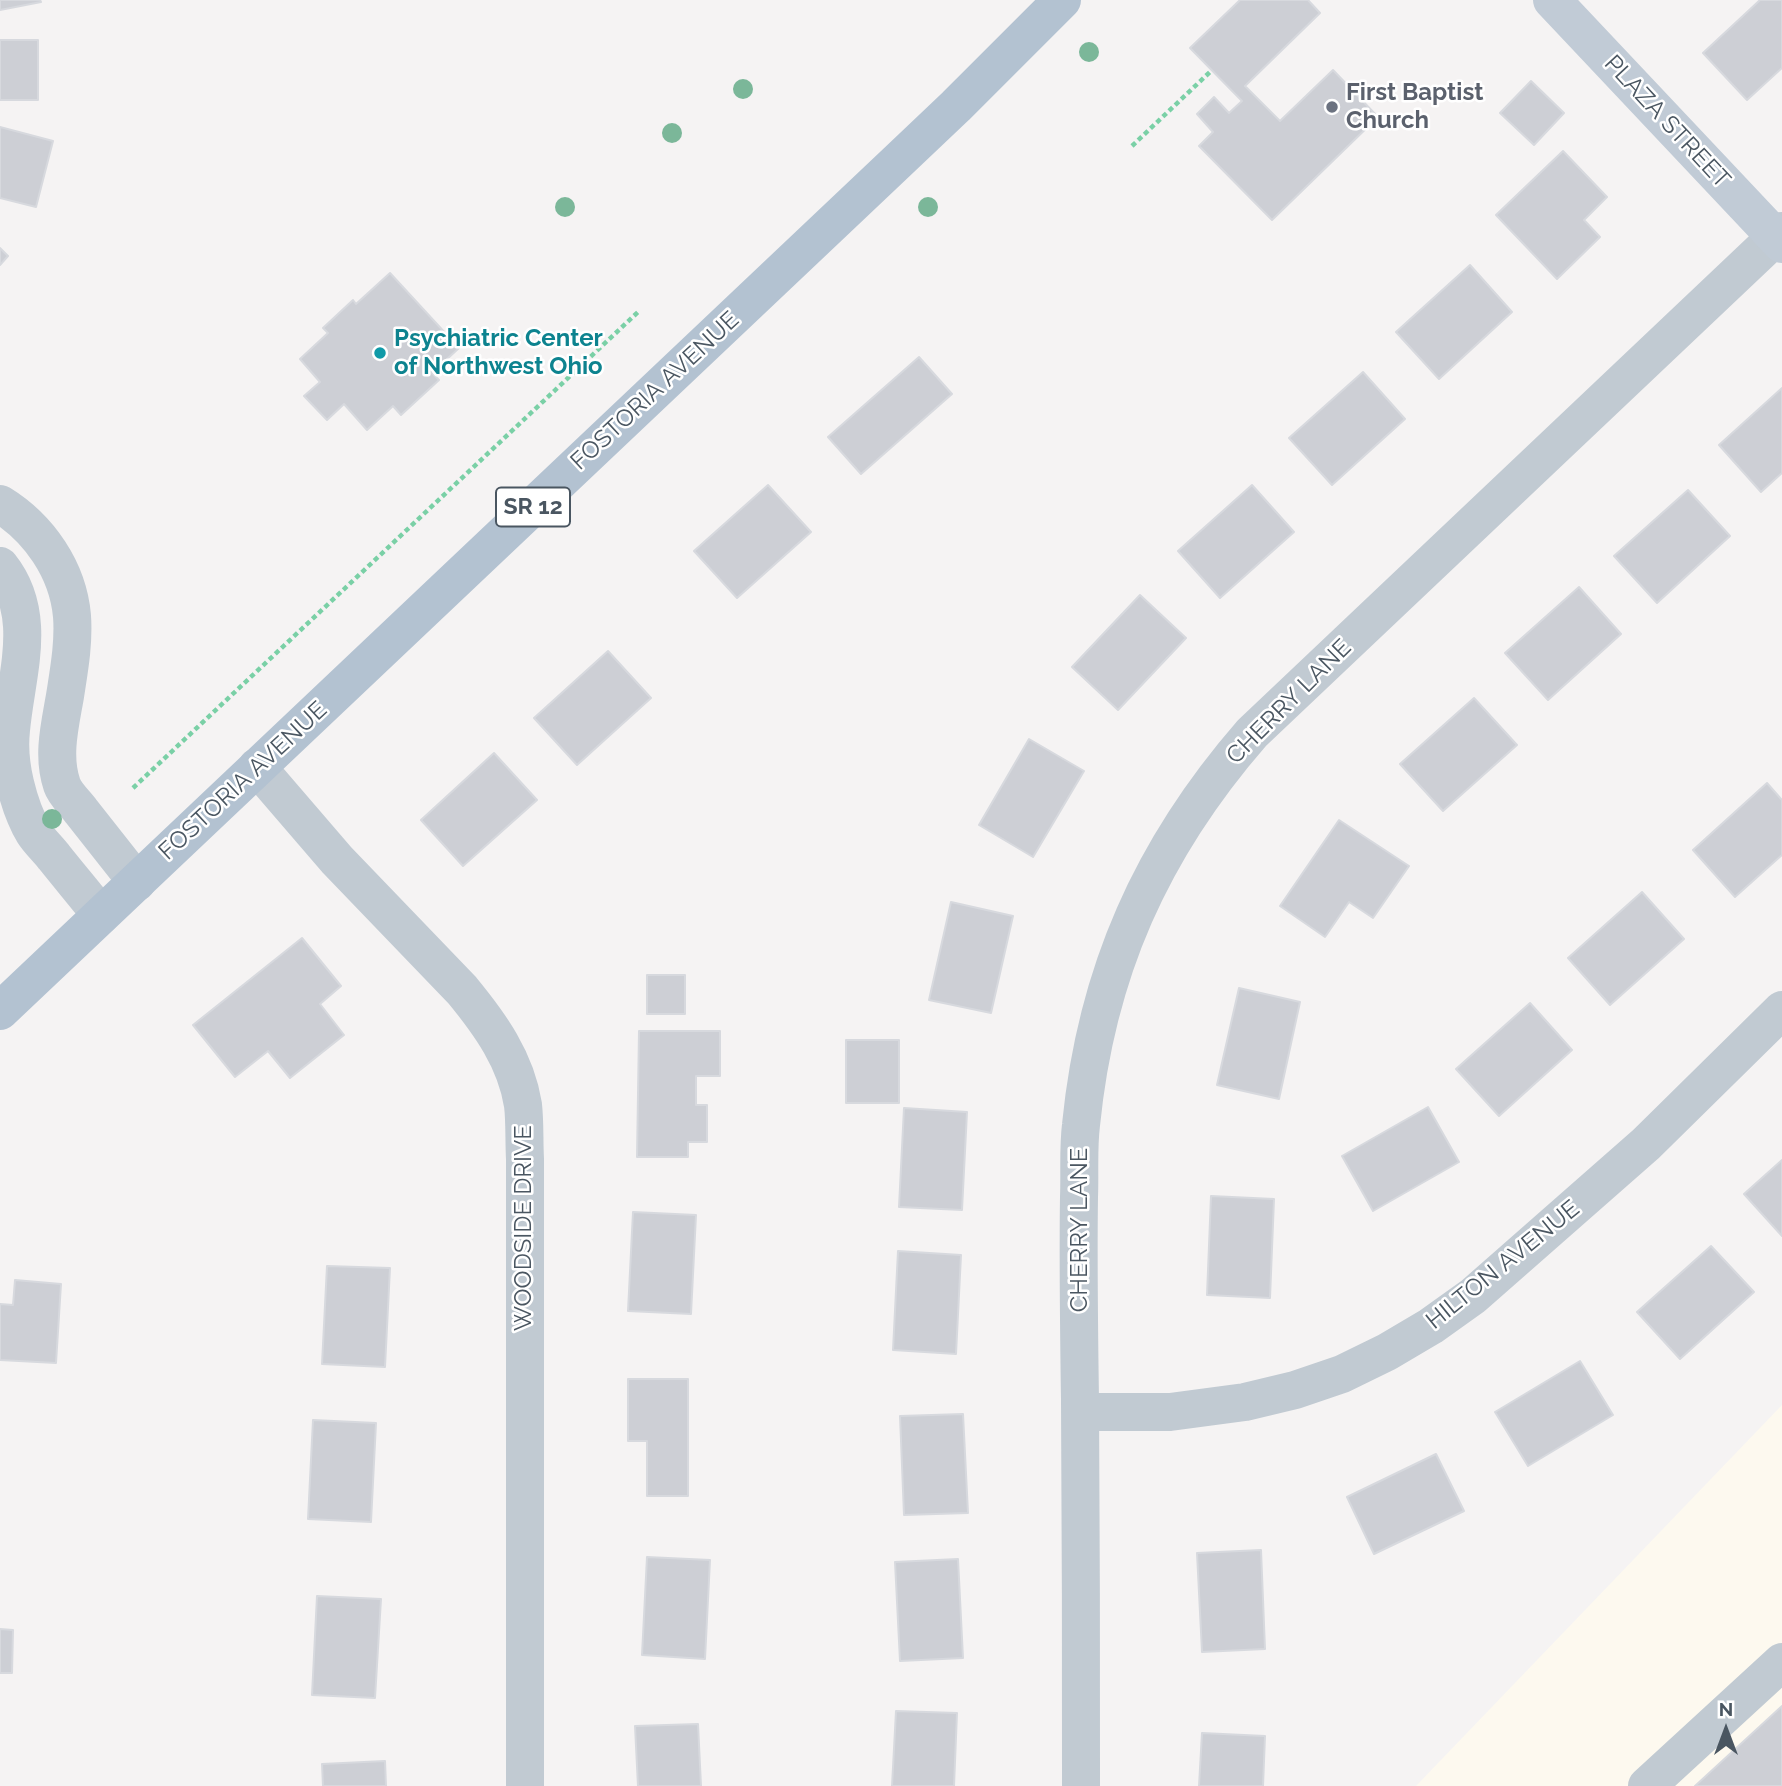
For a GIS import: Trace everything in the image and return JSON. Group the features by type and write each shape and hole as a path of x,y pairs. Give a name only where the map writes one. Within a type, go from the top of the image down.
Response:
{"main road":[{"name":"FOSTORIA AVENUE","path":"0,1011 897,163 1062,0"}],"street":[{"name":"PLAZA STREET","path":"1552,0 1780,237"},
{"name":"CHERRY LANE","path":"1081,1786 1078,1230 1081,1127 1092,1051 1103,1000 1139,904 1161,858 1189,814 1252,733 1780,237"},
{"path":"0,504 29,527 46,546 67,590 72,615 72,639 57,738 62,788 136,882"},
{"path":"0,566 8,576 19,600 23,627 22,653 10,732 10,758 15,784 34,833 102,915"},
{"name":"WOODSIDE DRIVE","path":"257,768 337,860 462,990 508,1055 517,1080 523,1107 525,1159 525,1786"},
{"name":"HILTON AVENUE","path":"1080,1412 1170,1412 1245,1402 1295,1390 1342,1374 1387,1352 1431,1326 1473,1296 1646,1144 1782,1010"},
{"path":"1647,1786 1782,1662"}],"path":[{"path":"1132,146 1212,70"},
{"path":"133,788 638,312"}],"shaded area":[{"path":"1782,1405 1782,1786 1416,1786"}],"building":[{"path":"0,0 40,0 41,2 0,10"},
{"name":"First Baptist Church","path":"1240,0 1308,0 1320,13 1245,86 1280,121 1333,70 1378,117 1272,220 1199,146 1213,132 1197,114 1214,97 1229,113 1242,101 1190,48"},
{"path":"1760,0 1782,0 1782,68 1747,100 1703,53"},
{"path":"0,40 38,40 38,100 0,100"},
{"path":"1531,81 1564,113 1534,145 1500,113"},
{"path":"0,127 53,141 36,207 0,198"},
{"path":"1563,151 1607,197 1584,220 1600,237 1557,279 1496,215"},
{"path":"0,248 8,256 0,265"},
{"path":"1470,265 1512,312 1439,379 1396,332"},
{"name":"Psychiatric Center of Northwest Ohio","path":"390,273 459,348 432,373 439,380 401,415 393,406 367,430 344,404 327,420 304,396 320,382 300,359 328,333 323,328 353,300 356,304"},
{"path":"919,357 952,394 861,474 828,437"},
{"path":"1363,372 1405,419 1332,485 1289,438"},
{"path":"1782,388 1782,473 1761,492 1719,445"},
{"path":"768,485 811,532 737,598 694,551"},
{"path":"1252,485 1294,532 1220,598 1178,551"},
{"path":"1688,490 1730,536 1657,603 1614,556"},
{"path":"1579,587 1621,634 1548,700 1505,653"},
{"path":"1140,595 1186,638 1118,710 1072,667"},
{"path":"608,651 651,698 577,765 534,718"},
{"path":"1474,698 1517,745 1443,811 1400,764"},
{"path":"1029,739 1084,771 1033,857 979,825"},
{"path":"494,753 537,800 463,866 421,820"},
{"path":"1767,783 1782,800 1782,855 1735,897 1693,850"},
{"path":"1339,820 1409,866 1373,918 1349,902 1325,937 1280,906"},
{"path":"1642,892 1684,939 1610,1005 1568,958"},
{"path":"951,902 1013,916 991,1013 929,1000"},
{"path":"302,938 341,986 320,1004 344,1035 290,1078 268,1051 235,1077 193,1025"},
{"path":"647,975 685,975 685,1014 647,1014"},
{"path":"1239,988 1300,1002 1279,1099 1217,1085"},
{"path":"1530,1003 1572,1050 1499,1116 1456,1069"},
{"path":"639,1031 720,1031 720,1076 696,1076 696,1105 707,1105 707,1142 688,1142 688,1157 637,1157"},
{"path":"846,1040 899,1040 899,1103 846,1103"},
{"path":"1428,1107 1459,1162 1373,1211 1342,1156"},
{"path":"904,1108 967,1112 962,1210 899,1207"},
{"path":"1782,1160 1782,1236 1744,1194"},
{"path":"1211,1196 1274,1199 1270,1298 1207,1295"},
{"path":"633,1212 696,1215 691,1314 628,1311"},
{"path":"1711,1246 1754,1292 1680,1359 1637,1312"},
{"path":"898,1251 961,1255 956,1354 893,1350"},
{"path":"327,1266 390,1268 385,1367 322,1364"},
{"path":"15,1280 61,1284 56,1363 0,1360 0,1304 13,1305"},
{"path":"1580,1361 1613,1415 1528,1466 1495,1412"},
{"path":"628,1379 688,1379 688,1496 647,1496 647,1441 628,1441"},
{"path":"963,1414 968,1513 904,1515 900,1416"},
{"path":"313,1420 376,1423 371,1522 308,1519"},
{"path":"1436,1454 1464,1511 1374,1554 1347,1497"},
{"path":"1261,1550 1265,1649 1202,1652 1197,1553"},
{"path":"647,1557 710,1560 705,1659 642,1655"},
{"path":"958,1559 963,1658 900,1661 895,1562"},
{"path":"317,1596 381,1599 375,1698 312,1695"},
{"path":"0,1629 13,1630 12,1673 0,1673"},
{"path":"1782,1706 1782,1786 1695,1786"},
{"path":"896,1711 957,1713 954,1786 892,1786"},
{"path":"698,1724 701,1786 638,1786 635,1726"},
{"path":"1202,1733 1265,1736 1263,1786 1199,1786"},
{"path":"385,1761 386,1786 323,1786 322,1764"}],"place":[{"name":"First Baptist Church","path":"1332,107"},
{"name":"Psychiatric Center of Northwest Ohio","path":"380,353"}]}
